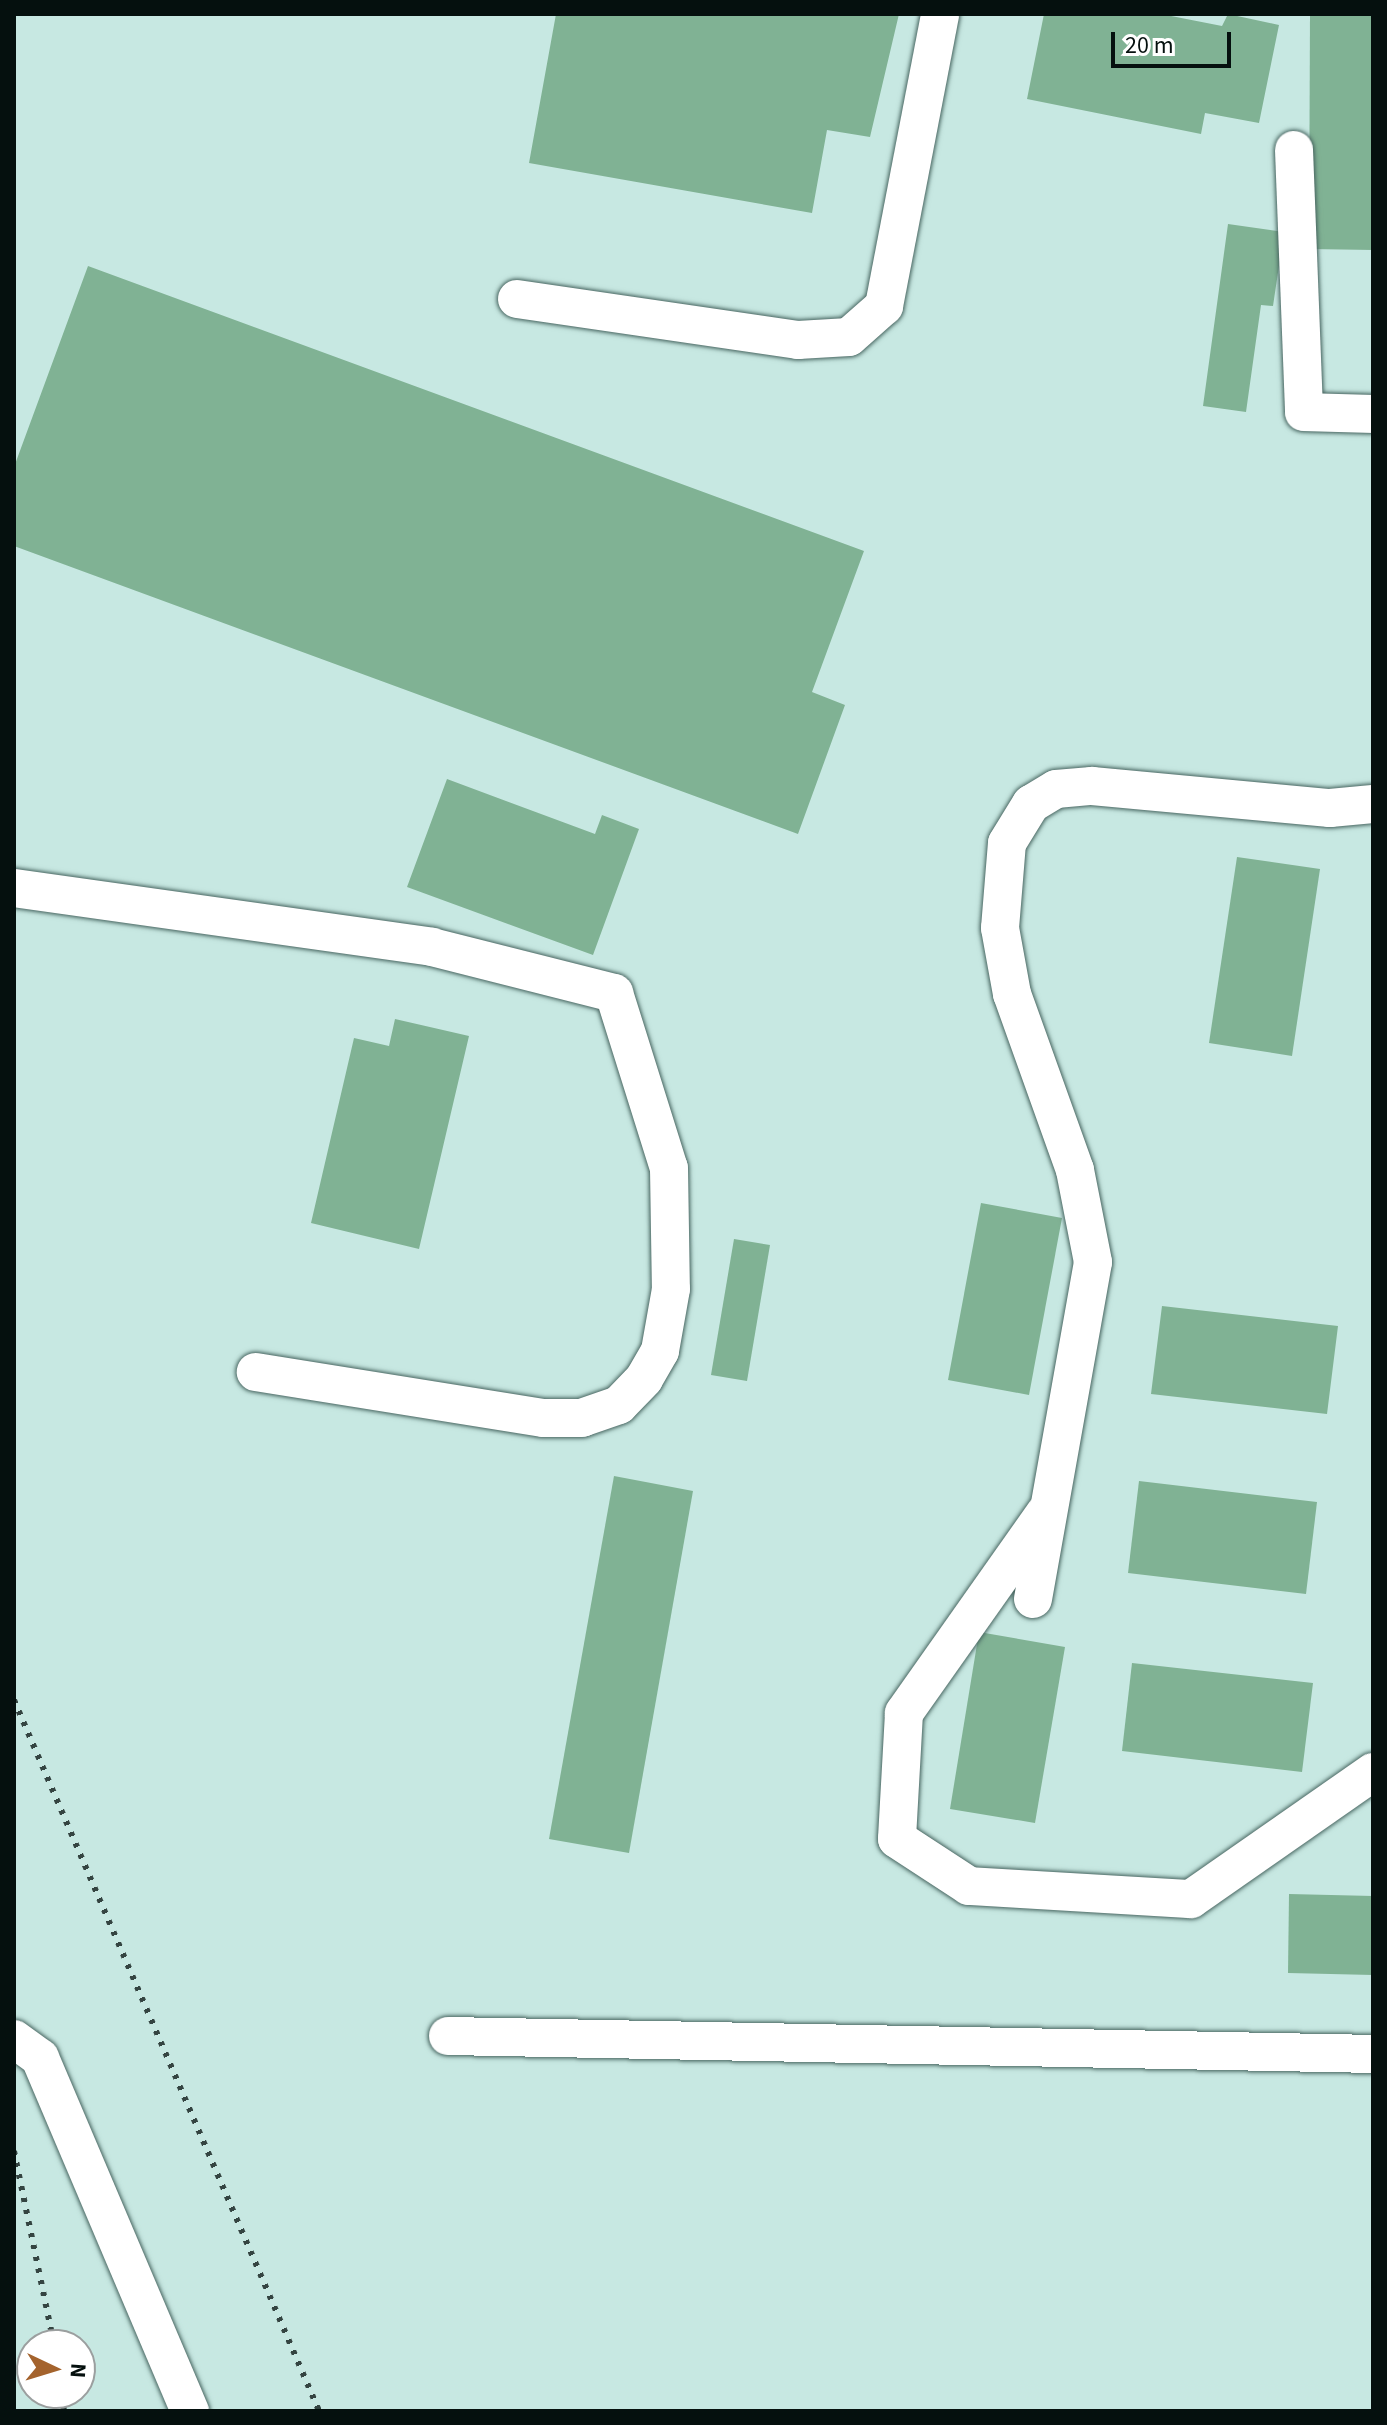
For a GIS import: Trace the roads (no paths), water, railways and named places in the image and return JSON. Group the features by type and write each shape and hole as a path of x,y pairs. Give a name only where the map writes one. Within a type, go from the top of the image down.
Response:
{"lane":[{"path":"517,299 798,340 849,337 884,306 940,14"},
{"path":"1294,150 1304,412 1373,414"},
{"path":"1033,1599 1093,1262 1075,1170 1012,994 1000,928 1007,843 1031,804 1056,789 1092,786 1330,808 1373,804"},
{"path":"14,888 432,947 614,993 669,1168 674,1244 660,1351 619,1405 582,1418 543,1418 256,1372"},
{"path":"1051,1503 904,1713 897,1839 969,1886 1191,1899 1373,1772"},
{"path":"448,2036 1373,2054"},
{"path":"14,2039 40,2058 190,2411"}],"railway":[{"path":"14,1700 319,2411"},
{"path":"14,2151 51,2329"}]}
